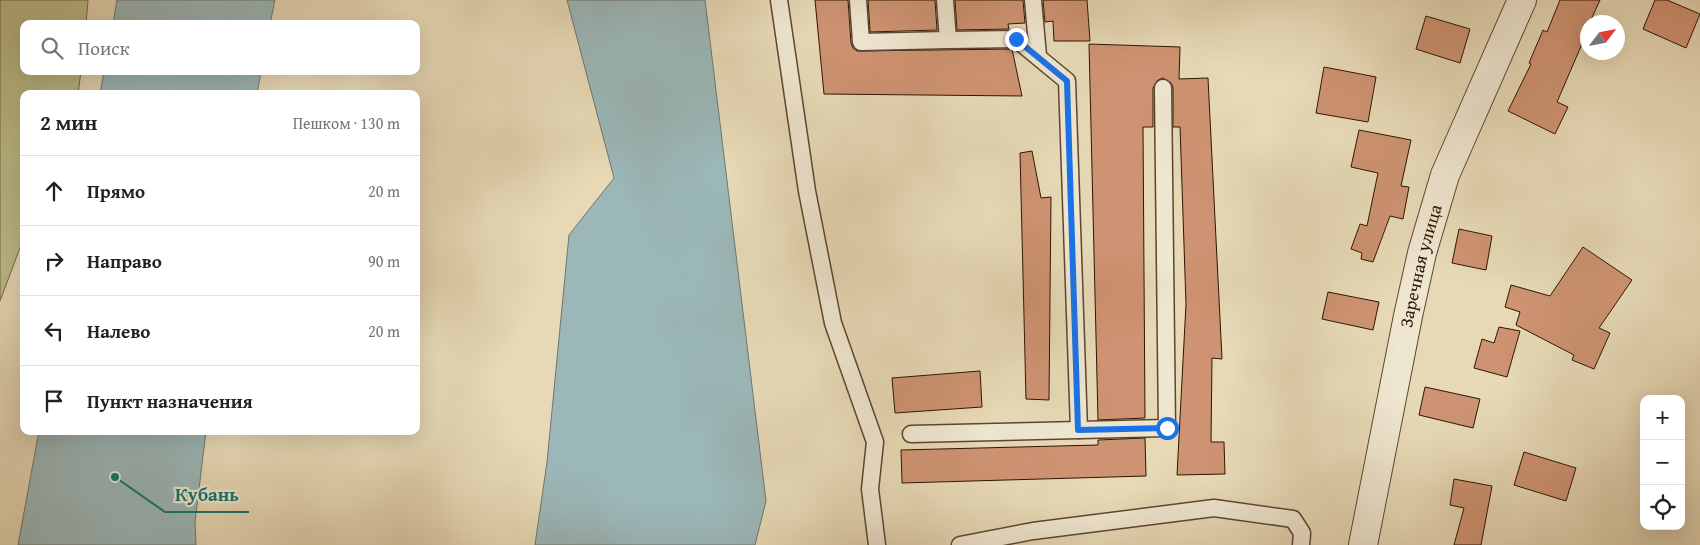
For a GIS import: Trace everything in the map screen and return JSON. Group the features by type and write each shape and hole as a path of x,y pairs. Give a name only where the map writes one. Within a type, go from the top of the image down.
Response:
{"street":[{"name":"Заречная улица","path":"1363,545 1422,253 1445,175 1522,0"}],"lane":[{"path":"779,0 807,191 833,323 875,442 870,489 877,545"},
{"path":"858,0 861,42 1016,39 1067,81 1078,430"},
{"path":"944,0 948,40"},
{"path":"1034,0 1038,56"},
{"path":"912,434 1167,428 1163,88"},
{"path":"960,545 1033,532 1214,508 1293,519 1302,533 1302,545"}],"green space":[{"path":"0,0 88,0 86,20 20,20 20,75 80,75 79,90 20,90 20,248 0,301"}],"water":[{"path":"117,0 275,0 271,20 114,20"},
{"path":"567,0 705,0 766,501 755,545 535,545 547,462 569,235 614,178"},
{"path":"103,75 260,75 258,90 101,90"},
{"path":"38,435 206,435 195,522 196,545 18,545"}],"building":[{"path":"815,0 848,0 851,43 857,51 1012,49 1022,96 824,94"},
{"path":"868,0 935,0 937,30 870,32"},
{"path":"955,0 1023,0 1025,23 1008,24 1009,29 957,30"},
{"path":"1043,0 1087,0 1090,41 1054,41 1053,21 1045,22"},
{"path":"1560,0 1600,0 1593,15 1580,15 1580,49 1557,102 1568,107 1555,134 1508,111 1531,64 1529,63 1543,30 1547,32"},
{"path":"1655,0 1667,0 1700,14 1686,48 1643,29"},
{"path":"1426,16 1470,29 1460,63 1416,49"},
{"path":"1089,44 1180,47 1179,79 1208,78 1222,359 1212,358 1211,442 1224,442 1225,474 1177,475 1186,304 1180,127 1173,127 1173,87 1171,83 1163,78 1158,80 1153,88 1153,127 1143,127 1145,418 1098,420"},
{"path":"1324,67 1376,77 1368,122 1316,113"},
{"path":"1359,130 1411,140 1401,186 1409,187 1403,219 1390,216 1373,262 1361,259 1362,253 1351,249 1360,224 1367,226 1378,173 1351,167"},
{"path":"1032,151 1041,198 1051,197 1049,400 1026,399 1020,153"},
{"path":"1459,229 1492,236 1486,270 1452,263"},
{"path":"1583,247 1632,280 1599,328 1610,333 1594,369 1572,360 1574,355 1516,325 1520,312 1505,307 1511,285 1550,296"},
{"path":"1328,292 1379,302 1373,330 1322,319"},
{"path":"1499,327 1520,331 1507,377 1474,368 1482,339 1494,343"},
{"path":"980,371 982,407 895,413 892,378"},
{"path":"1425,387 1480,399 1473,428 1419,415"},
{"path":"1145,438 1146,476 902,483 901,450 1098,445 1098,440"},
{"path":"1524,452 1576,468 1566,501 1514,485"},
{"path":"1454,479 1492,486 1481,545 1454,545 1464,508 1450,505"}],"place":[{"name":"Кубань","path":"115,477"}],"route":[{"path":"1016,39 1067,81 1078,430 1167,428"}]}
